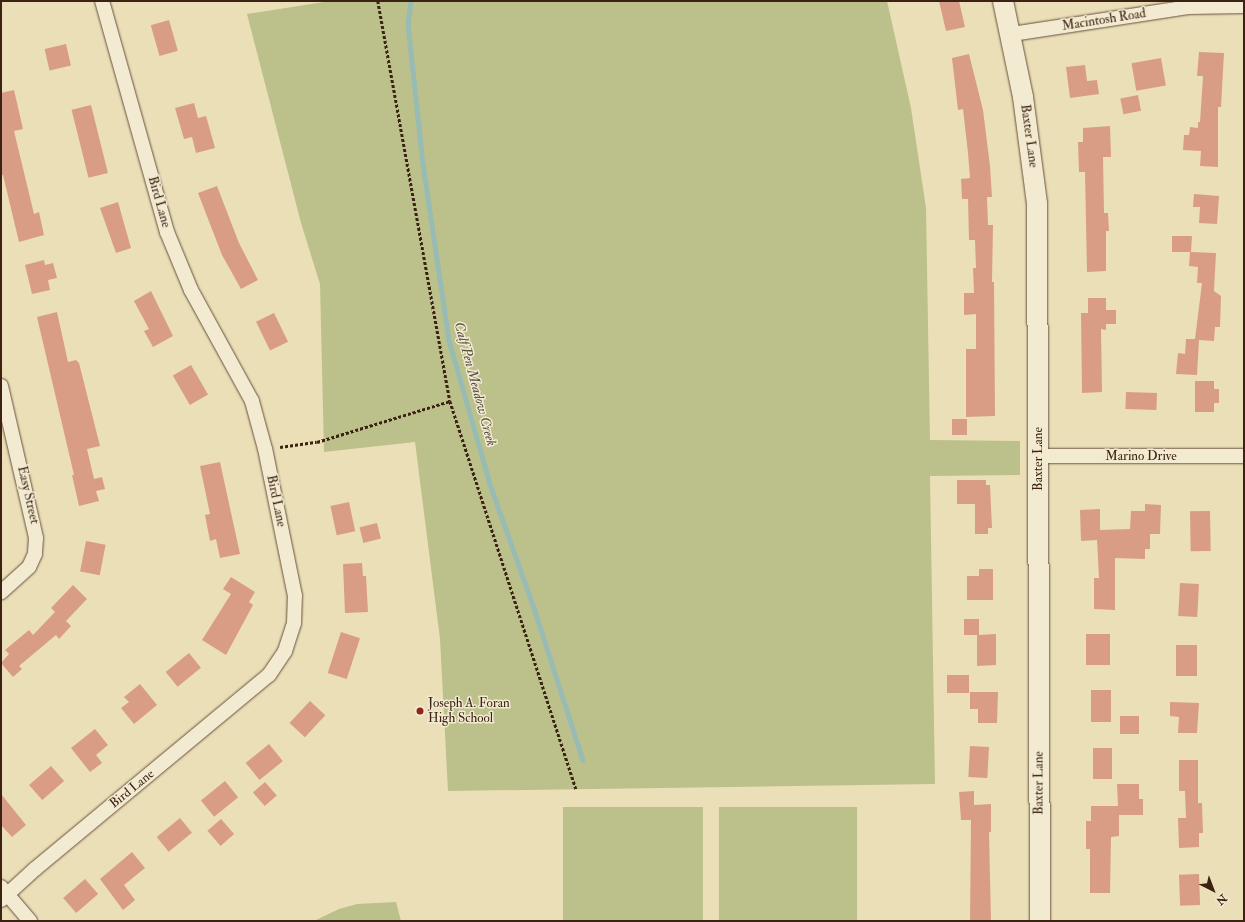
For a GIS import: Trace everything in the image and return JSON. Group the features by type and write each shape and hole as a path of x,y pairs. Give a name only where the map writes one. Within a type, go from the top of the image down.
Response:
{"street":[{"name":"Bird Lane","path":"3,894 249,694 279,661 291,637 295,596 265,449 252,401 191,290 167,232 102,1"},
{"name":"Baxter Lane","path":"1004,1 1012,34 1033,159 1037,204 1040,921"},
{"name":"Macintosh Road","path":"1012,34 1188,7 1244,6"},
{"name":"Easy Street","path":"1,386 36,538 34,554 28,567 1,592"},
{"name":"Marino Drive","path":"1038,456 1244,456"},
{"path":"3,894 30,921"}],"path":[{"path":"378,1 450,401 576,789"},
{"path":"265,449 317,442 450,401"}],"green space":[{"path":"330,1 887,1 911,108 926,208 930,440 1020,441 1020,475 930,476 935,784 448,791 440,639 415,442 324,452 320,284 301,223 247,14"},
{"path":"563,807 703,807 703,921 563,921"},
{"path":"719,807 857,807 857,921 719,921"},
{"path":"396,902 401,921 314,921 339,909 357,904"}],"building":[{"path":"939,1 959,1 965,27 946,31"},
{"path":"169,20 178,51 160,56 151,25"},
{"path":"66,44 71,65 50,70 45,49"},
{"path":"1199,52 1224,53 1221,107 1218,107 1218,167 1200,166 1201,151 1183,150 1184,135 1189,135 1190,127 1198,128 1198,122 1200,122 1203,76 1197,76"},
{"path":"969,54 983,110 990,166 992,197 987,197 988,225 993,225 992,282 994,282 995,416 966,417 966,349 976,349 976,314 964,315 964,293 974,293 973,268 976,268 975,240 969,240 968,199 962,199 961,179 970,178 963,109 958,110 952,58"},
{"path":"1161,58 1166,86 1136,91 1131,63"},
{"path":"1085,65 1087,81 1097,80 1099,94 1070,98 1066,67"},
{"path":"14,90 23,129 14,131 34,214 39,212 44,235 19,242 3,175 1,175 1,93"},
{"path":"1138,95 1141,111 1123,114 1120,98"},
{"path":"194,103 198,118 206,116 215,148 196,153 192,137 184,139 175,108"},
{"path":"91,105 108,173 89,178 72,110"},
{"path":"1110,126 1111,157 1103,157 1104,213 1108,213 1109,231 1106,231 1106,271 1087,272 1085,172 1079,172 1078,142 1083,142 1083,128"},
{"path":"217,186 239,243 258,280 241,289 222,255 198,193"},
{"path":"1194,194 1219,196 1217,224 1199,223 1200,207 1193,207"},
{"path":"118,202 131,248 116,253 100,208"},
{"path":"1172,236 1192,236 1191,252 1216,253 1214,291 1221,296 1220,327 1215,327 1214,341 1199,340 1197,375 1176,374 1178,353 1185,354 1186,339 1195,339 1202,283 1197,283 1198,267 1189,266 1190,252 1172,252"},
{"path":"44,260 45,265 53,263 57,278 48,280 50,290 32,294 25,265"},
{"path":"151,291 173,336 153,347 144,331 149,329 134,301"},
{"path":"1088,298 1106,298 1106,310 1116,310 1116,324 1106,324 1106,330 1101,329 1102,392 1082,393 1081,313 1088,313"},
{"path":"57,312 68,362 76,360 79,363 100,446 87,449 94,479 102,477 105,489 96,491 99,501 79,506 72,475 74,475 37,317"},
{"path":"274,313 288,342 270,351 256,322"},
{"path":"191,365 208,394 190,405 173,376"},
{"path":"1195,381 1214,381 1214,389 1219,389 1219,403 1214,403 1214,412 1195,412"},
{"path":"1126,392 1157,393 1156,410 1125,409"},
{"path":"952,419 967,419 967,435 952,435"},
{"path":"220,462 240,554 220,558 216,539 210,541 205,515 210,514 200,466"},
{"path":"957,480 986,480 986,485 990,485 992,528 988,528 988,534 975,534 975,504 957,504"},
{"path":"349,502 355,531 337,535 330,506"},
{"path":"1145,504 1161,505 1160,534 1150,534 1150,549 1145,549 1145,559 1115,558 1115,610 1094,609 1094,578 1099,578 1097,540 1081,541 1080,510 1100,509 1100,530 1130,529 1131,511 1145,511"},
{"path":"1190,511 1210,511 1211,551 1191,551"},
{"path":"377,523 381,539 363,543 360,527"},
{"path":"86,541 106,545 100,575 80,571"},
{"path":"362,563 363,576 366,576 368,612 345,613 343,564"},
{"path":"979,569 993,569 993,600 967,600 967,576 979,576"},
{"path":"231,577 255,592 249,602 253,605 226,655 202,640 231,594 223,589"},
{"path":"1180,583 1199,584 1197,617 1178,616"},
{"path":"73,585 87,599 66,621 71,626 59,639 56,635 19,666 22,669 13,677 1,663 9,654 5,650 29,630 33,635 55,612 51,608"},
{"path":"964,619 979,619 979,635 996,634 996,665 977,666 977,635 964,635"},
{"path":"341,632 360,638 347,679 328,673"},
{"path":"1086,634 1110,634 1110,665 1086,665"},
{"path":"1176,645 1197,645 1197,676 1176,676"},
{"path":"189,653 201,668 178,687 166,672"},
{"path":"947,675 969,675 969,693 947,693"},
{"path":"140,684 157,705 134,724 121,708 129,702 124,697"},
{"path":"1091,690 1111,690 1111,722 1091,722"},
{"path":"970,692 998,692 997,723 978,723 978,709 970,709"},
{"path":"310,701 325,715 305,737 290,723"},
{"path":"1170,702 1199,703 1197,733 1178,733 1179,717 1170,716"},
{"path":"1120,716 1139,716 1139,734 1120,734"},
{"path":"95,729 108,745 96,755 102,763 90,772 71,748"},
{"path":"269,744 283,761 260,780 246,763"},
{"path":"970,746 989,747 987,778 968,777"},
{"path":"1093,748 1112,748 1112,779 1093,779"},
{"path":"1179,760 1198,760 1198,803 1202,803 1203,833 1199,833 1199,847 1179,848 1178,818 1186,818 1185,791 1179,791"},
{"path":"51,766 64,781 42,800 29,785"},
{"path":"225,781 238,797 214,817 201,801"},
{"path":"265,782 277,796 265,806 253,792"},
{"path":"1117,784 1139,784 1139,799 1143,799 1143,815 1119,815 1119,836 1111,837 1110,893 1090,893 1090,849 1086,849 1086,821 1091,821 1091,806 1118,806"},
{"path":"974,791 974,805 991,804 991,832 989,832 991,921 970,921 971,820 961,820 959,792"},
{"path":"1,794 26,825 12,837 1,825"},
{"path":"180,818 192,833 169,852 157,837"},
{"path":"221,819 234,834 221,846 207,831"},
{"path":"132,852 145,868 124,885 135,900 123,910 100,879"},
{"path":"1199,874 1200,905 1180,906 1179,875"},
{"path":"85,879 98,894 76,913 63,898"}],"waterway":[{"name":"Calf Pen Meadow Creek","path":"411,1 408,24 423,164 449,340 490,484 536,614 583,760"}],"place":[{"name":"Joseph A. Foran High School","path":"420,711"}]}
